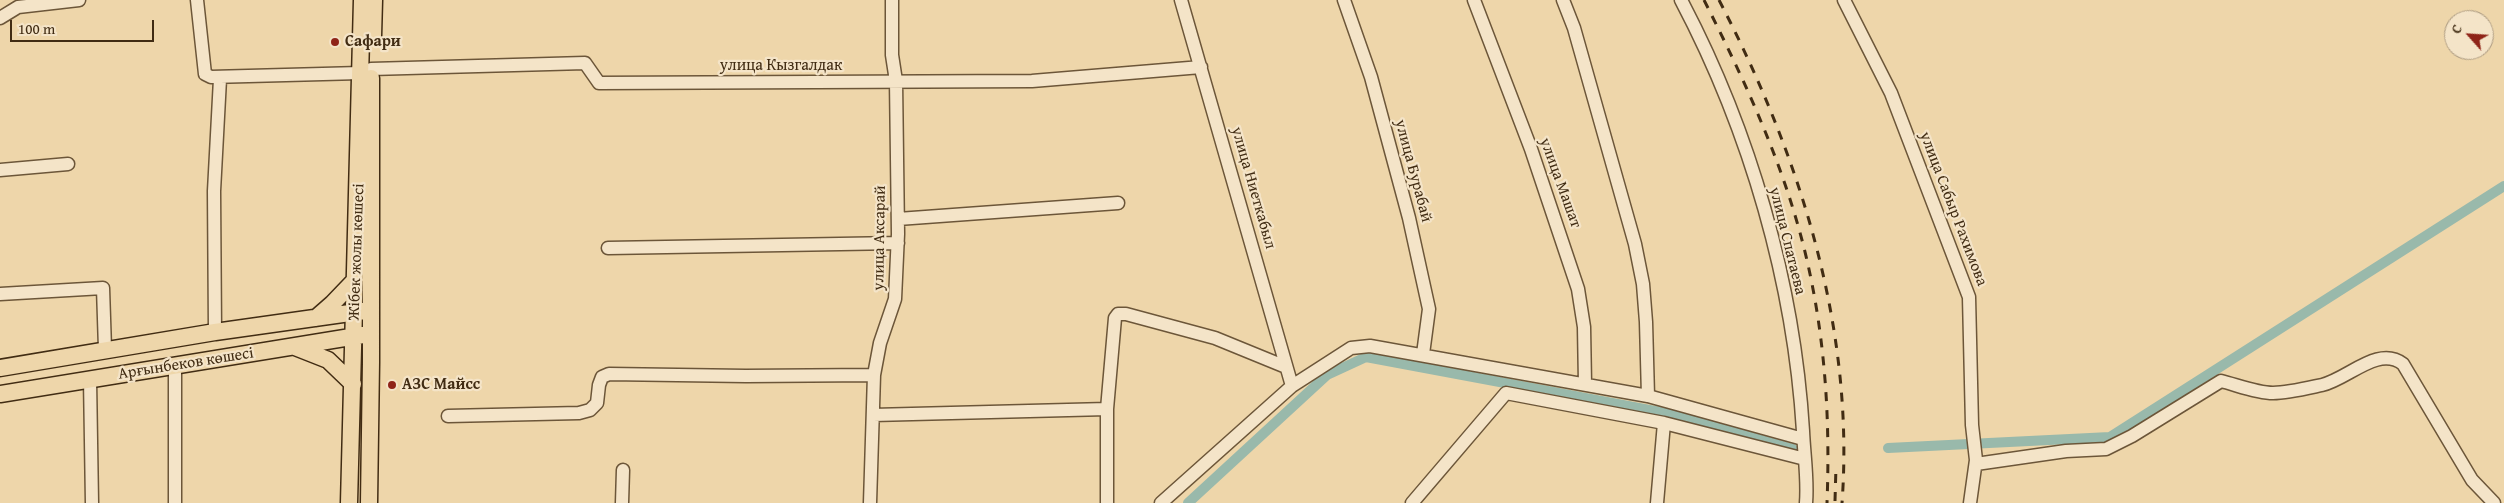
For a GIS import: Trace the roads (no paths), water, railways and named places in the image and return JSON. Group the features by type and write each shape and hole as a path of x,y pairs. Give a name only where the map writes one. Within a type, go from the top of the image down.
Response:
{"main road":[{"name":"Жібек жолы көшесі","path":"362,0 366,71 371,311 369,503"},
{"name":"Жібек жолы көшесі","path":"349,503 355,280 366,71 374,0"},
{"path":"316,318 355,280"},
{"name":"Арғынбеков көшесі","path":"0,368 215,332 371,311"},
{"name":"Арғынбеков көшесі","path":"0,394 371,334"},
{"path":"293,347 328,360 353,384"}],"street":[{"path":"0,18 18,7 79,0"},
{"path":"197,0 205,74 220,79 366,71"},
{"name":"улица Аксарай","path":"870,503 874,375 880,343 895,300 898,243 896,81 892,55 892,0"},
{"name":"улица Ниеткабыл","path":"1181,0 1292,386"},
{"name":"улица Бурабай","path":"1344,0 1371,76 1409,218 1429,309 1423,354"},
{"name":"улица Машат","path":"1474,0 1528,140 1578,289 1584,327 1585,384"},
{"path":"1563,0 1574,28 1636,244 1646,313 1648,396"},
{"name":"улица Спатаева","path":"1681,0 1724,92 1767,221 1790,321 1801,394 1806,503"},
{"name":"улица Сабыр Рахимова","path":"1844,0 1891,93 1969,297 1972,425 1975,458 1970,503"},
{"name":"улица Кызгалдак","path":"366,71 585,63 599,83 1032,81 1201,67"},
{"path":"215,332 214,191 220,79"},
{"path":"0,170 68,164"},
{"path":"898,218 1118,203"},
{"path":"608,248 898,243"},
{"path":"0,294 103,288 105,350"},
{"path":"1107,503 1107,408 1115,318 1118,314 1126,314 1215,338 1286,367"},
{"path":"1161,503 1292,386 1351,348 1370,346 1423,354 1648,396 1804,439"},
{"path":"1975,458 2106,449 2132,436 2221,381 2272,393 2325,384 2344,373 2386,357 2394,357 2403,364 2472,480 2494,503"},
{"path":"175,366 176,503"},
{"path":"448,416 578,413 590,410 597,403 602,377 610,374 874,375"},
{"path":"90,379 92,503"},
{"path":"1412,503 1506,393 1664,424 1805,459"},
{"path":"873,415 1107,408"},
{"path":"1657,503 1664,424"},
{"path":"622,503 623,470"}],"waterway":[{"path":"1888,448 2110,437 2504,186"},
{"path":"1188,503 1327,375 1366,357 1671,414 1793,449"}],"railway":[{"path":"1704,0 1752,100 1779,168 1802,238 1820,331 1826,388 1828,445 1827,503"},
{"path":"1719,0 1748,59 1774,119 1797,180 1815,243 1830,307 1840,372 1844,437 1842,503"},
{"path":"1835,501 1836,466"}],"place":[{"name":"Сафари","path":"335,42"},
{"name":"АЗС Майсс","path":"392,385"}]}
